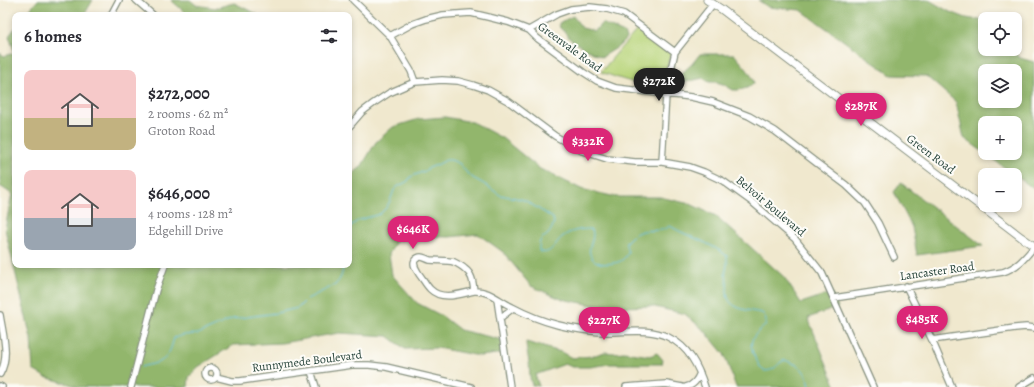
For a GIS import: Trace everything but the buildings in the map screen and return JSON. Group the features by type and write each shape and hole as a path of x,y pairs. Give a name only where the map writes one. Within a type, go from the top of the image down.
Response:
{"main road":[{"name":"Green Road","path":"710,2 1034,246"}],"street":[{"path":"113,12 119,0"},
{"path":"136,0 150,12"},
{"path":"353,0 390,36 411,71 415,82"},
{"path":"662,162 666,94 676,52 710,2"},
{"path":"529,30 557,14 571,9 590,7 607,9 624,14 676,52"},
{"name":"Greenvale Road","path":"390,36 412,24 443,15 471,14 488,16 529,30 597,81 616,88 692,97 713,102 749,116 775,131 846,185 865,203 878,223 894,257"},
{"name":"Belvoir Boulevard","path":"352,124 362,112 374,102 388,93 415,82 442,80 458,82 488,90 508,101 555,136 582,151 607,159 635,162 662,162 690,167 724,181 795,239 822,273 872,387"},
{"name":"Lancaster Road","path":"834,298 1003,272 1020,264 1034,246"},
{"path":"474,291 472,280 468,272 459,264 421,257 414,261 416,268 427,286 431,291 438,294 452,296 474,291 483,291 534,318 569,328 596,331 648,331 668,337 682,346 695,361 705,387"},
{"path":"131,387 156,290 164,268"},
{"path":"906,286 932,340 952,387"},
{"path":"497,299 510,387"},
{"path":"500,318 513,308"},
{"path":"0,315 6,355 4,366 0,374"},
{"path":"932,340 1015,328 1034,328"},
{"name":"Runnymede Boulevard","path":"216,377 232,381 240,381 352,365 369,364 471,387"},
{"path":"311,371 316,387"},
{"path":"686,387 695,383 700,373"},
{"path":"1019,387 1034,378"},
{"path":"626,387 666,384 682,387"}],"green space":[{"path":"38,0 93,0 86,12 28,12"},
{"path":"171,0 190,0 196,5 215,8 234,3 253,12 185,12"},
{"path":"758,0 929,0 948,11 966,18 978,20 978,56 1018,56 1020,58 1034,62 1034,189 1022,180 1022,168 1005,168 994,160 1022,160 1022,116 978,116 978,148 964,138 956,102 926,76 891,75 801,10 768,7"},
{"path":"573,16 582,28 595,31 602,23 624,33 626,39 618,47 602,57 585,49 570,39 560,28 559,23"},
{"path":"638,29 651,41 671,53 661,86 653,86 623,80 601,72"},
{"path":"12,32 12,44 9,36"},
{"path":"0,53 4,56 12,54 12,194 0,186"},
{"path":"700,54 734,54 749,72 754,83 747,88 733,90 723,84 709,82 703,78 681,83 681,74"},
{"path":"445,117 472,122 502,138 540,169 581,189 616,197 660,197 690,204 716,216 784,277 801,303 831,293 838,307 808,318 836,387 736,387 724,354 705,331 685,314 651,306 624,307 593,305 561,299 531,286 503,252 478,234 449,237 417,236 396,241 389,254 392,275 417,303 442,316 460,330 503,340 505,353 480,356 437,348 405,349 388,336 339,333 282,343 233,345 198,367 189,377 188,387 76,387 45,377 33,370 31,338 14,268 352,268 352,174 361,167 376,142 393,127 419,119"},
{"path":"901,183 983,246 917,255 912,227 894,192"},
{"path":"12,194 12,258 5,229"},
{"path":"526,342 561,352 572,358 592,356 605,352 624,352 650,356 657,353 663,360 662,364 609,364 590,367 572,367 565,364 535,375 539,386 532,385 531,382"}],"waterway":[{"path":"352,225 359,220 380,214 386,208 394,190 408,181 410,177 446,160 451,160 460,164 473,178 500,195 526,201 553,218 554,222 551,230 541,239 539,251 549,251 562,237 568,233 590,229 593,233 590,247 590,252 593,259 604,264 616,263 622,260 628,253 626,242 631,237 642,231 662,230 670,226 706,243 727,256 725,274 728,298 735,306 745,310 762,313 766,318 766,325 754,336 751,345 754,355 762,369 764,371 772,370 785,360 802,369 809,381 810,387"},
{"path":"141,367 160,362 166,357 174,338 183,335 198,334 232,319 276,313 298,308 307,299 335,285 341,276 343,268"}]}
